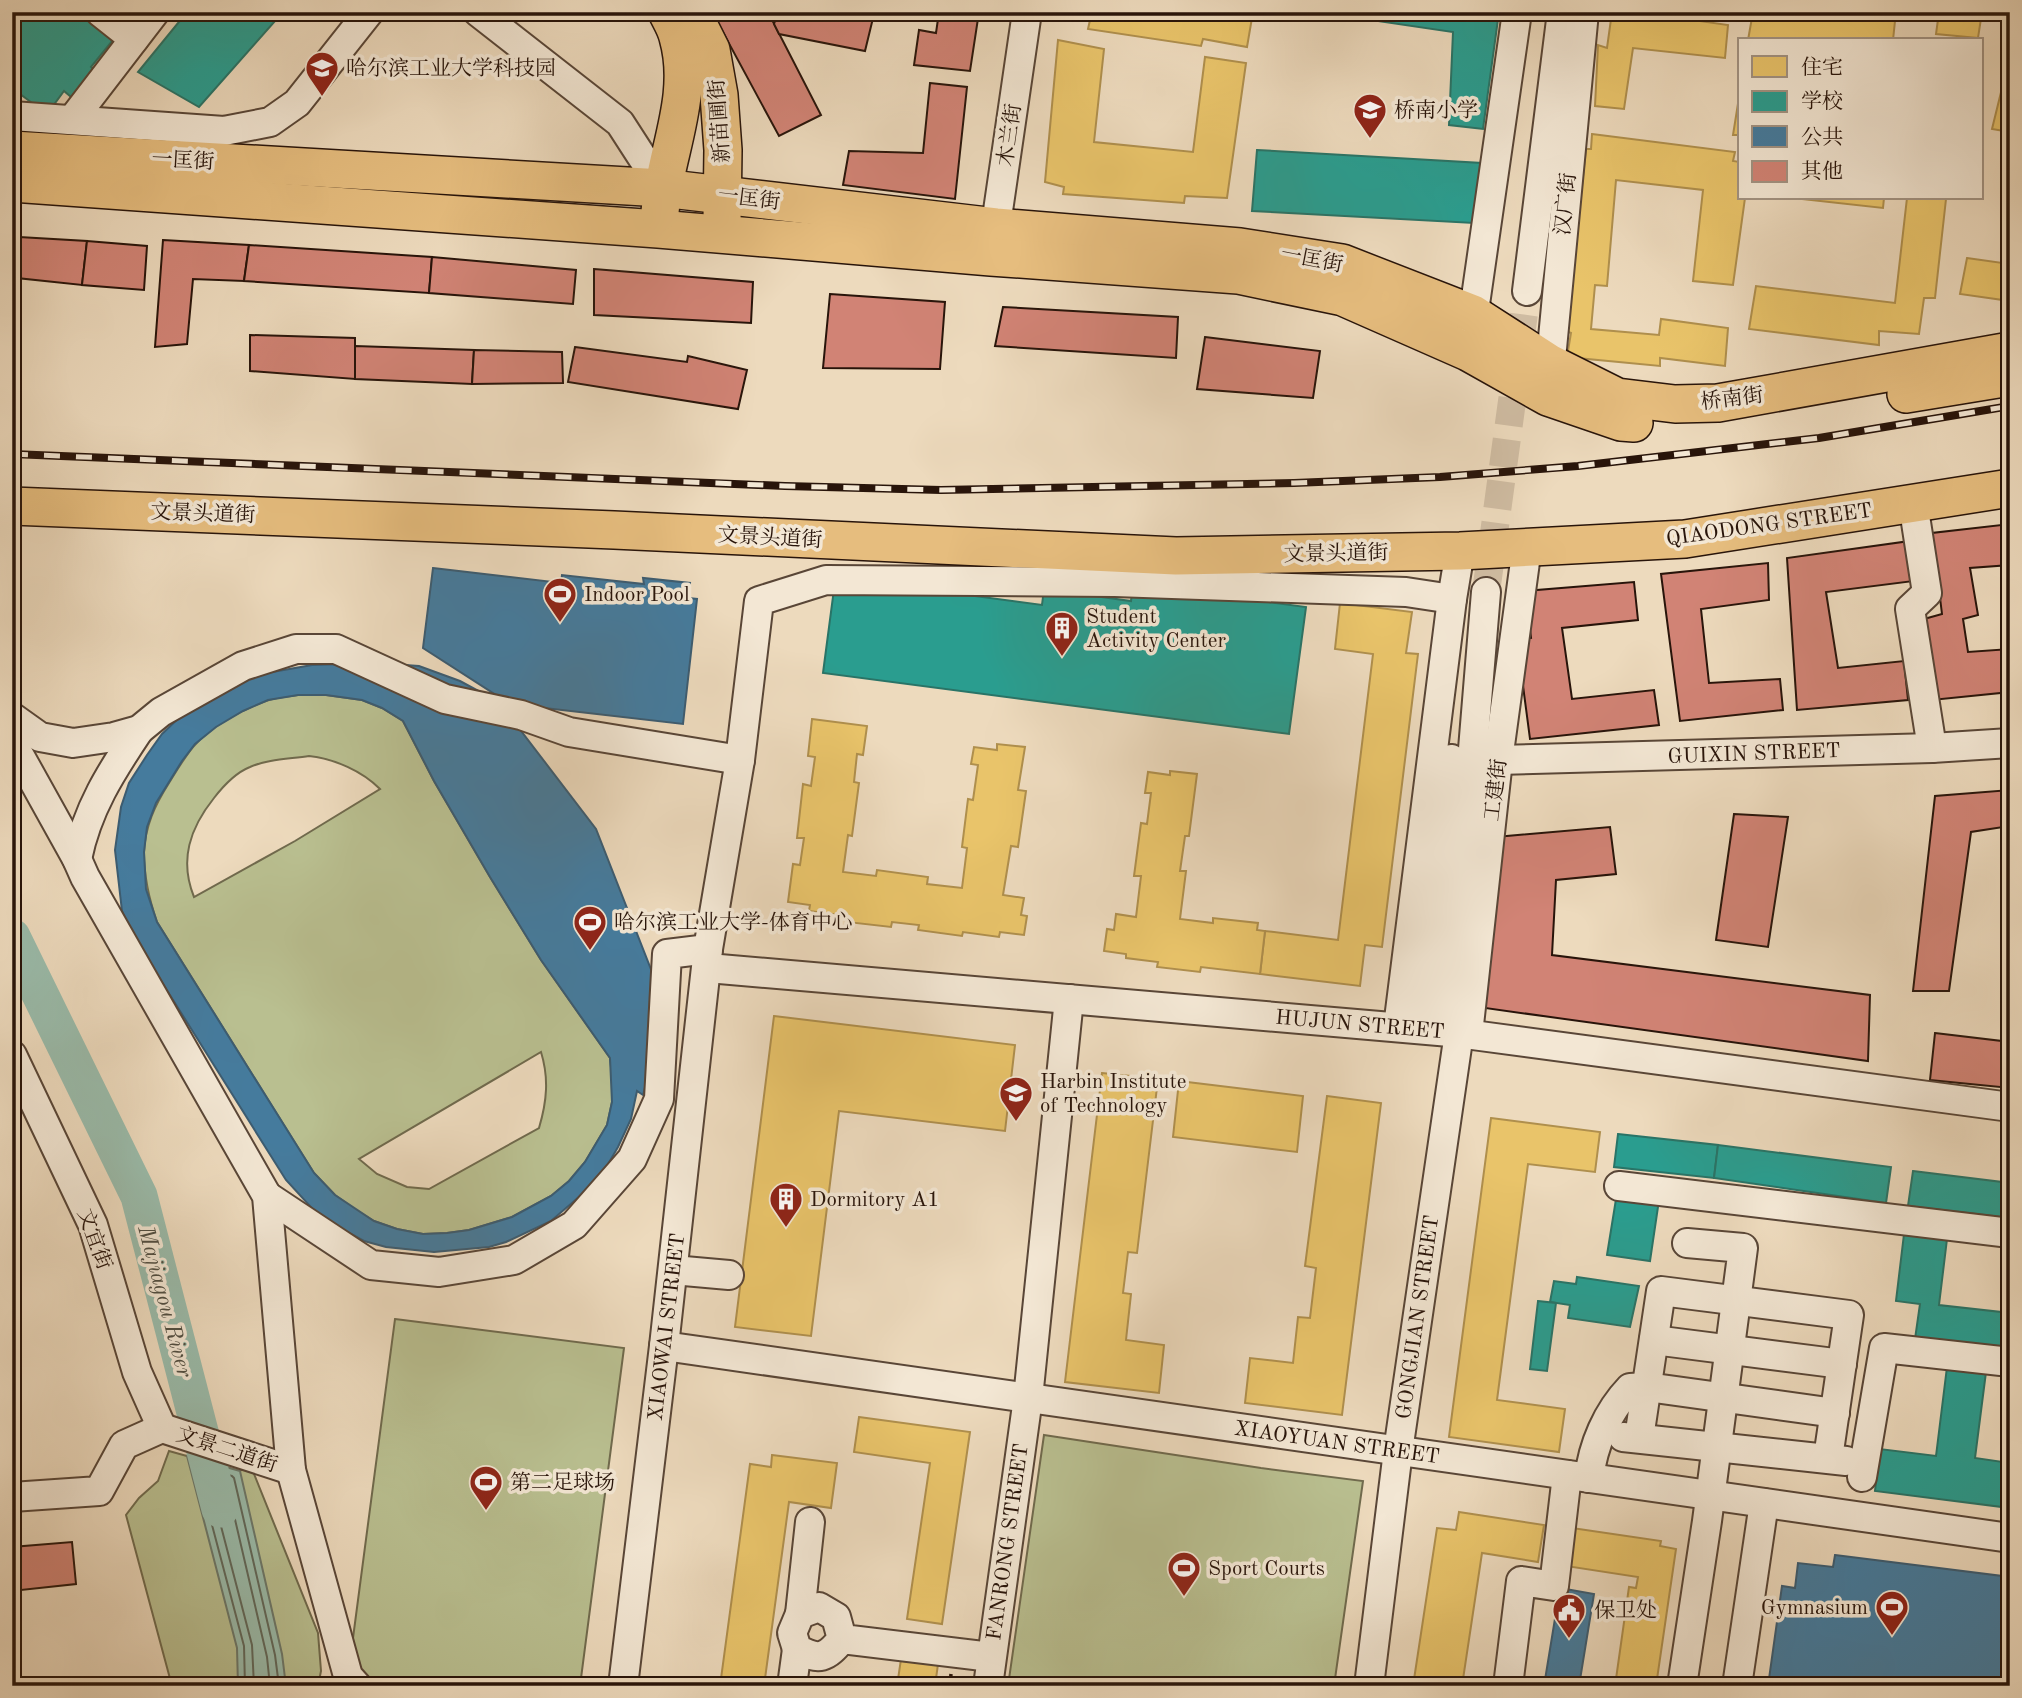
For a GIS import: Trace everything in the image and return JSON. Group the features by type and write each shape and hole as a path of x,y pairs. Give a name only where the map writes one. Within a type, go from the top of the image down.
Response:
{"main road":[{"name":"新苗圃街","path":"658,229 662,188 679,121 684,81 678,35 667,12"},
{"name":"新苗圃街","path":"692,12 711,50 719,95 722,136 722,235"},
{"name":"一匡街","path":"12,150 662,188 723,195 994,242 1238,275 1343,298 1468,352"},
{"name":"一匡街","path":"12,183 722,235 1240,247 1342,262 1474,314"},
{"name":"桥南街","path":"1474,314 1549,380 1620,422 1706,427 2010,377"},
{"name":"桥南街","path":"1468,352 1549,380 1617,397 1675,404 1718,403 2010,351"},
{"name":"QIAODONG STREET","path":"1527,547 1685,539 2010,488"},
{"name":"文景头道街","path":"12,506 1176,556 1460,551 1527,547"}],"street":[{"path":"100,12 134,39"},
{"path":"72,120 155,12"},
{"path":"12,116 224,131 270,122 297,103 369,12"},
{"path":"478,12 620,123 662,188"},
{"name":"木兰街","path":"994,242 1027,12"},
{"path":"1468,352 1517,12"},
{"name":"汉广街","path":"1544,12 1518,291 1562,12"},
{"name":"汉广街","path":"1549,380 1584,12"},
{"path":"1913,503 1927,593 1910,609 1932,748"},
{"name":"工建街","path":"1439,1031 1498,760 1527,547"},
{"name":"工建街","path":"1439,1031 1469,593 1460,551"},
{"name":"XIAOWAI STREET","path":"624,1686 708,959 740,760 759,601 826,580 1129,582 1469,593"},
{"name":"工建街","path":"1439,1031 1469,593"},
{"path":"77,859 84,831 104,783 139,730 161,712 243,666 296,649 336,649 445,699 521,715 569,732 740,760"},
{"path":"12,717 40,737 73,743 139,730"},
{"path":"12,734 17,751 85,877 267,1196 283,1467 348,1676 357,1686"},
{"name":"GUIXIN STREET","path":"1498,760 1932,748 2010,743"},
{"name":"HUJUN STREET","path":"267,1196 371,1265 439,1272 514,1261 575,1225 632,1159 659,1099 667,954 1069,999 1439,1031 2010,1107"},
{"name":"FANRONG STREET","path":"988,1686 1028,1398 1069,999"},
{"name":"GONGJIAN STREET","path":"1368,1686 1398,1451 1439,1031"},
{"name":"文宜街","path":"12,1055 93,1225 137,1372 163,1428"},
{"path":"1619,1186 2010,1233"},
{"path":"1682,1686 1743,1248 1687,1243"},
{"path":"673,1270 729,1275"},
{"path":"1639,1438 1661,1292 1849,1315 1835,1413 1845,1465"},
{"path":"1654,1340 1842,1364"},
{"name":"XIAOYUAN STREET","path":"664,1346 2010,1538"},
{"path":"1845,1465 1884,1349 2010,1362"},
{"path":"1508,1686 1521,1581 1554,1586 1578,1476 1591,1462 1608,1416 1630,1388 1647,1387 1835,1413"},
{"path":"12,1497 99,1491 124,1445 163,1428"},
{"name":"文景二道街","path":"163,1428 283,1467"},
{"path":"1600,1435 1716,1446 1845,1465"},
{"path":"1737,1686 1764,1503"},
{"path":"804,1653 792,1633 807,1602 810,1522"},
{"path":"807,1602 836,1616 842,1639"},
{"path":"842,1639 991,1657"},
{"path":"804,1653 830,1654 842,1639"},
{"path":"793,1682 804,1653"}],"shaded area":[{"path":"298,695 326,695 362,700 403,721 434,781 490,877 541,960 610,1058 612,1102 607,1125 585,1162 569,1181 551,1196 512,1217 469,1230 423,1234 374,1221 335,1195 314,1173 157,922 148,888 144,853 149,825 164,791 193,747 217,726 256,705","holes":["309,756 348,767 380,789 295,841 194,897 187,870 189,845 199,821 218,793 235,776 257,764","541,1052 546,1090 539,1128 429,1189 407,1187 377,1174 359,1159"]},
{"name":"第二足球场","path":"395,1319 624,1348 580,1686 427,1686 348,1676"},
{"name":"Sport Courts","path":"1044,1435 1363,1481 1334,1686 1008,1686"},
{"path":"169,1451 240,1471 250,1464 318,1633 321,1671 318,1686 172,1686 126,1515 139,1498 158,1481"}],"water":[{"path":"187,1456 240,1471 282,1654 286,1686 238,1686 237,1648"}],"building: 住宅":[{"path":"1057,12 1253,12 1247,47 1203,39 1201,46 1088,29 1090,20"},
{"path":"1612,12 1637,12 1728,25 1725,58 1633,48 1624,109 1595,106 1598,45 1607,48"},
{"path":"1753,12 1821,12 1895,21 1893,38 1748,38"},
{"path":"1939,12 1982,12 1978,38 1936,34"},
{"path":"1058,40 1104,49 1094,142 1193,152 1205,57 1246,63 1227,198 1185,196 1184,203 1063,194 1064,187 1045,182"},
{"path":"2004,80 2010,80 2010,132 1992,129"},
{"path":"1738,104 1738,135 1733,135"},
{"path":"1592,134 1735,152 1733,161 1738,162 1738,200 1745,200 1733,285 1693,281 1703,190 1616,180 1607,286 1595,285 1591,329 1659,335 1661,319 1728,328 1725,366 1660,358 1660,366 1567,357 1571,333 1566,331 1586,149 1591,149"},
{"path":"1811,200 1884,200 1883,208"},
{"path":"1907,200 1946,200 1935,298 1924,298 1919,334 1879,331 1879,345 1749,329 1756,286 1895,303"},
{"path":"1967,258 2010,264 2010,301 1960,294"},
{"path":"1340,603 1412,612 1406,653 1418,654 1382,947 1365,945 1360,986 1260,974 1265,931 1338,940 1373,654 1335,649"},
{"path":"812,719 867,726 863,755 857,754 854,782 859,783 852,836 848,835 843,872 876,876 877,870 928,877 927,884 962,888 967,848 962,847 968,799 973,800 978,765 971,764 974,747 997,750 997,744 1025,747 1018,790 1026,791 1018,847 1011,846 1003,895 1024,898 1021,915 1027,916 1024,935 1000,932 999,937 963,932 962,936 918,930 919,925 892,922 891,927 847,922 848,916 809,911 810,905 788,902 793,864 800,865 804,838 797,838 803,784 811,786 815,757 808,756"},
{"path":"1170,771 1197,774 1189,836 1185,836 1180,871 1186,871 1180,919 1213,923 1213,918 1258,923 1257,930 1265,931 1260,974 1201,967 1200,972 1157,967 1158,962 1126,958 1126,954 1104,951 1107,929 1114,930 1116,914 1136,917 1141,876 1134,876 1141,823 1147,824 1151,793 1145,793 1148,772 1170,775"},
{"name":"Dormitory A1","path":"774,1016 1015,1045 1005,1131 839,1111 811,1336 735,1327"},
{"path":"1102,1073 1158,1079 1137,1253 1128,1252 1123,1293 1131,1294 1126,1340 1164,1345 1159,1393 1065,1382"},
{"path":"1179,1081 1303,1096 1297,1152 1173,1137"},
{"path":"1327,1096 1381,1103 1342,1415 1245,1403 1250,1358 1293,1363 1298,1317 1310,1318 1316,1268 1305,1266"},
{"path":"1491,1118 1600,1132 1595,1172 1528,1164 1497,1400 1565,1409 1559,1452 1449,1437"},
{"path":"859,1417 970,1432 942,1624 907,1619 930,1463 854,1452"},
{"path":"772,1455 837,1463 831,1508 789,1502 764,1686 720,1686 750,1464 771,1467"},
{"path":"1459,1512 1544,1525 1538,1562 1482,1553 1462,1686 1413,1686 1437,1528 1456,1530"},
{"path":"1572,1528 1661,1541 1660,1546 1676,1549 1656,1686 1615,1686 1629,1587 1636,1588 1638,1577 1566,1566"},
{"path":"901,1659 938,1664 935,1686 897,1686"}],"building: 学校":[{"path":"12,12 77,12 113,40 91,67 99,74 77,102 64,91 47,114 12,88"},
{"path":"187,12 283,12 199,107 138,72"},
{"path":"1317,12 1499,12 1483,129 1449,125 1453,32"},
{"path":"1257,150 1482,163 1474,223 1252,211"},
{"name":"Student Activity Center","path":"870,582 1042,605 1044,589 1131,601 1133,584 1306,607 1289,734 823,673 834,589"},
{"path":"1618,1134 1718,1145 1714,1178 1614,1167"},
{"path":"1718,1145 1891,1167 1886,1203 1714,1178"},
{"path":"1913,1171 2010,1183 2010,1218 1908,1206"},
{"path":"1617,1193 1659,1200 1650,1261 1607,1255"},
{"path":"1904,1234 1947,1239 1939,1305 2010,1313 2010,1350 1915,1339 1920,1304 1896,1301"},
{"path":"1577,1277 1639,1286 1630,1327 1568,1318 1570,1305 1550,1302 1554,1281 1576,1284"},
{"path":"1538,1301 1556,1303 1547,1371 1530,1369"},
{"path":"1947,1367 1986,1372 1975,1458 2010,1463 2010,1508 1875,1491 1880,1449 1936,1456"}],"building: 公共":[{"name":"Indoor Pool","path":"433,568 561,583 562,575 644,584 643,578 690,583 688,598 697,599 683,724 510,704 423,648"},
{"name":"哈尔滨工业大学-体育中心","path":"377,663 419,666 460,681 499,702 596,829 652,972 652,1061 643,1095 637,1091 631,1119 618,1147 604,1171 587,1190 551,1221 506,1242 489,1247 434,1252 386,1247 364,1241 320,1217 286,1180 131,933 122,911 115,850 121,807 129,783 162,734 184,713 235,684 261,674 312,665","holes":["298,695 326,695 362,700 403,721 434,781 490,877 541,960 610,1058 612,1102 607,1125 585,1162 569,1181 551,1196 512,1217 469,1230 423,1234 374,1221 335,1195 314,1173 157,922 146,889 144,852 147,827 156,803 182,761 195,744 216,727 243,711 268,700"]},
{"name":"Gymnasium","path":"1835,1555 2010,1577 2010,1686 1768,1686 1782,1586 1795,1588 1798,1563 1833,1567"},
{"name":"保卫处","path":"1560,1588 1594,1594 1579,1686 1544,1686"}],"building: 其他":[{"path":"712,12 768,12 821,115 779,136"},
{"path":"778,12 874,14 865,51 779,34 774,24"},
{"path":"939,12 979,12 970,71 914,65 919,30 936,33"},
{"path":"930,83 967,87 955,199 843,185 849,151 923,153"},
{"path":"19,237 87,241 82,285 17,278"},
{"path":"163,240 249,245 244,281 193,279 187,344 155,347"},
{"path":"87,241 147,246 144,290 82,285"},
{"path":"249,245 432,257 429,293 244,281"},
{"path":"432,257 576,270 573,304 429,293"},
{"path":"594,269 753,282 751,323 594,315"},
{"path":"830,294 945,302 940,369 823,368"},
{"path":"1003,307 1178,317 1176,358 995,346"},
{"path":"250,335 355,338 355,379 250,371"},
{"path":"1205,337 1320,351 1313,398 1197,389"},
{"path":"355,346 474,350 472,384 355,379"},
{"path":"575,347 687,362 688,356 747,370 738,409 568,382"},
{"path":"474,350 562,352 563,383 472,384"},
{"path":"2010,524 2010,565 1970,568 1978,615 1963,619 1968,652 2010,649 2010,692 1932,700 1924,619 1942,614 1932,533"},
{"path":"1910,541 1914,581 1826,592 1838,668 1904,661 1908,700 1797,710 1787,558"},
{"path":"1768,563 1769,600 1701,609 1709,683 1780,679 1783,710 1680,721 1661,574"},
{"path":"1634,582 1638,620 1562,628 1572,699 1654,690 1659,725 1530,739 1517,640 1531,638 1525,591"},
{"path":"2010,790 2010,826 1971,832 1949,991 1913,991 1935,796"},
{"path":"1734,814 1788,817 1768,947 1716,940"},
{"path":"1610,827 1616,874 1556,880 1552,955 1870,995 1868,1061 1478,1007 1496,837"},
{"path":"1935,1033 2010,1042 2010,1088 1930,1080"},
{"path":"72,1542 76,1584 12,1591 12,1547"}],"waterway":[{"name":"Majiagou River","path":"12,937 139,1196 220,1509"}],"tunnel":[{"path":"1486,592 1527,291"}],"railway":[{"path":"12,454 941,490 1294,483 1440,477 1578,466 1819,438 2010,406"}],"place":[{"name":"哈尔滨工业大学科技园","path":"322,98"},
{"name":"桥南小学","path":"1370,140"},
{"name":"Indoor Pool","path":"560,624"},
{"name":"Student Activity Center","path":"1062,658"},
{"name":"哈尔滨工业大学-体育中心","path":"590,952"},
{"name":"Harbin Institute of Technology","path":"1016,1123"},
{"name":"Dormitory A1","path":"786,1229"},
{"name":"第二足球场","path":"486,1512"},
{"name":"Sport Courts","path":"1184,1598"},
{"name":"Gymnasium","path":"1892,1637"},
{"name":"保卫处","path":"1569,1640"}]}
